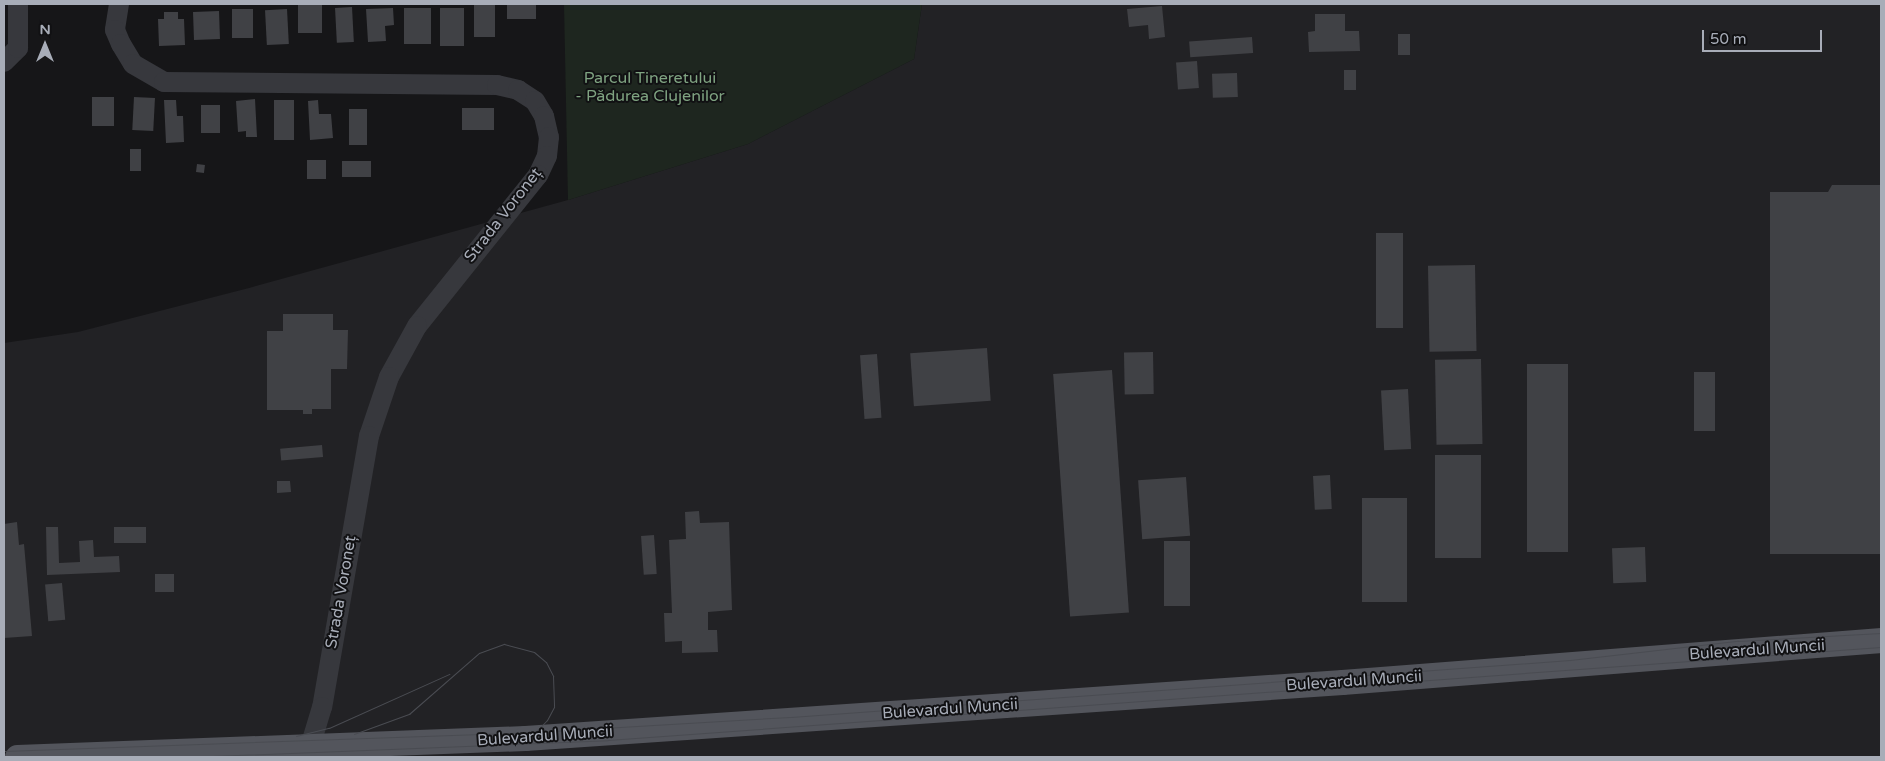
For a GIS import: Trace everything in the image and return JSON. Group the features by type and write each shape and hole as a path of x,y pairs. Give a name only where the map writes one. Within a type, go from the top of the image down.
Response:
{"main road":[{"name":"Bulevardul Muncii","path":"17,757 492,740 1352,682 1881,640"}],"street":[{"path":"4,62 18,48 18,4"},
{"name":"Strada Voroneț","path":"119,4 115,30 121,44 133,64 164,82 497,85 518,90 535,101 544,116 549,137 547,156 538,176 417,326 389,377 369,436 322,707 310,747"}],"shaded area":[{"path":"922,4 1881,4 1881,757 4,757 4,343 78,332 249,288 568,200 748,144 914,59"}],"green space":[{"name":"Parcul Tineretului - Pădurea Clujenilor","path":"564,4 922,4 914,59 748,144 568,200"}],"building":[{"path":"298,4 322,4 322,33 298,33"},
{"path":"474,4 495,4 495,37 474,37"},
{"path":"507,4 536,4 536,19 507,19"},
{"path":"1162,6 1165,37 1149,39 1148,25 1129,27 1127,9"},
{"path":"352,7 354,42 337,43 335,8"},
{"path":"393,8 394,25 385,26 386,41 368,42 366,9"},
{"path":"404,8 431,8 431,44 404,44"},
{"path":"440,8 464,8 464,46 440,46"},
{"path":"232,9 253,9 253,38 232,38"},
{"path":"287,9 289,44 267,45 265,10"},
{"path":"219,11 220,39 194,40 193,12"},
{"path":"164,12 178,12 178,19 184,19 185,45 159,46 158,19 164,19"},
{"path":"1315,14 1345,14 1345,31 1359,31 1360,51 1309,52 1308,32 1315,31"},
{"path":"1398,34 1410,34 1410,55 1398,55"},
{"path":"1252,37 1253,53 1190,57 1189,41"},
{"path":"1197,61 1199,88 1178,89 1176,62"},
{"path":"1344,70 1356,70 1356,90 1344,90"},
{"path":"1237,73 1238,97 1213,98 1212,74"},
{"path":"92,97 114,97 114,126 92,126"},
{"path":"134,97 155,98 153,131 132,130"},
{"path":"255,99 257,137 246,137 246,131 238,132 236,101"},
{"path":"164,100 176,100 177,116 183,116 184,142 166,143"},
{"path":"274,100 294,100 294,140 274,140"},
{"path":"318,100 319,114 331,114 333,138 310,140 308,101"},
{"path":"201,105 220,105 220,133 201,133"},
{"path":"462,108 494,108 494,130 462,130"},
{"path":"349,109 367,109 367,145 349,145"},
{"path":"130,149 141,149 141,171 130,171"},
{"path":"307,160 326,160 326,179 307,179"},
{"path":"342,161 371,161 371,177 342,177"},
{"path":"197,164 205,165 204,173 196,172"},
{"path":"1832,185 1881,185 1881,554 1770,554 1770,192 1828,192"},
{"path":"1376,233 1403,233 1403,328 1376,328"},
{"path":"1475,265 1477,351 1430,352 1428,266"},
{"path":"283,314 333,314 333,330 348,330 347,369 331,369 331,409 312,409 312,414 303,414 303,410 267,410 267,331 283,331"},
{"path":"987,348 991,401 914,406 910,353"},
{"path":"1153,352 1154,394 1125,394 1124,353"},
{"path":"877,354 881,418 865,419 860,355"},
{"path":"1481,359 1482,444 1436,445 1435,360"},
{"path":"1527,364 1568,364 1568,552 1527,552"},
{"path":"1112,370 1129,612 1070,617 1053,374"},
{"path":"1694,372 1715,372 1715,431 1694,431"},
{"path":"1408,389 1411,449 1384,450 1381,390"},
{"path":"322,445 323,457 281,461 280,449"},
{"path":"1435,455 1481,455 1481,558 1435,558"},
{"path":"1330,475 1332,509 1315,510 1313,476"},
{"path":"1186,477 1190,536 1142,539 1138,480"},
{"path":"277,481 290,481 291,492 277,493"},
{"path":"1362,498 1407,498 1407,602 1362,602"},
{"path":"699,511 700,523 729,522 732,610 708,612 708,630 717,630 718,652 682,653 682,641 665,642 664,613 672,613 669,540 686,539 685,512"},
{"path":"17,522 19,545 24,544 32,636 4,638 4,524"},
{"path":"46,527 58,527 59,563 80,562 79,541 93,540 94,557 119,556 120,572 47,575"},
{"path":"114,527 146,527 146,543 114,543"},
{"path":"654,535 657,574 644,575 641,536"},
{"path":"1164,541 1190,541 1190,606 1164,606"},
{"path":"1645,547 1646,582 1613,583 1612,548"},
{"path":"155,574 174,574 174,592 155,592"},
{"path":"62,583 65,620 48,621 45,584"}],"tram line":[{"path":"4,751 536,732 791,717 1570,660 1738,641 1881,633"},
{"path":"354,734 409,714 479,653 504,644 534,652 546,662 553,676 554,707 547,720 536,732"},
{"path":"189,757 608,740 1881,647"},
{"path":"296,736 329,728 449,674"}]}
